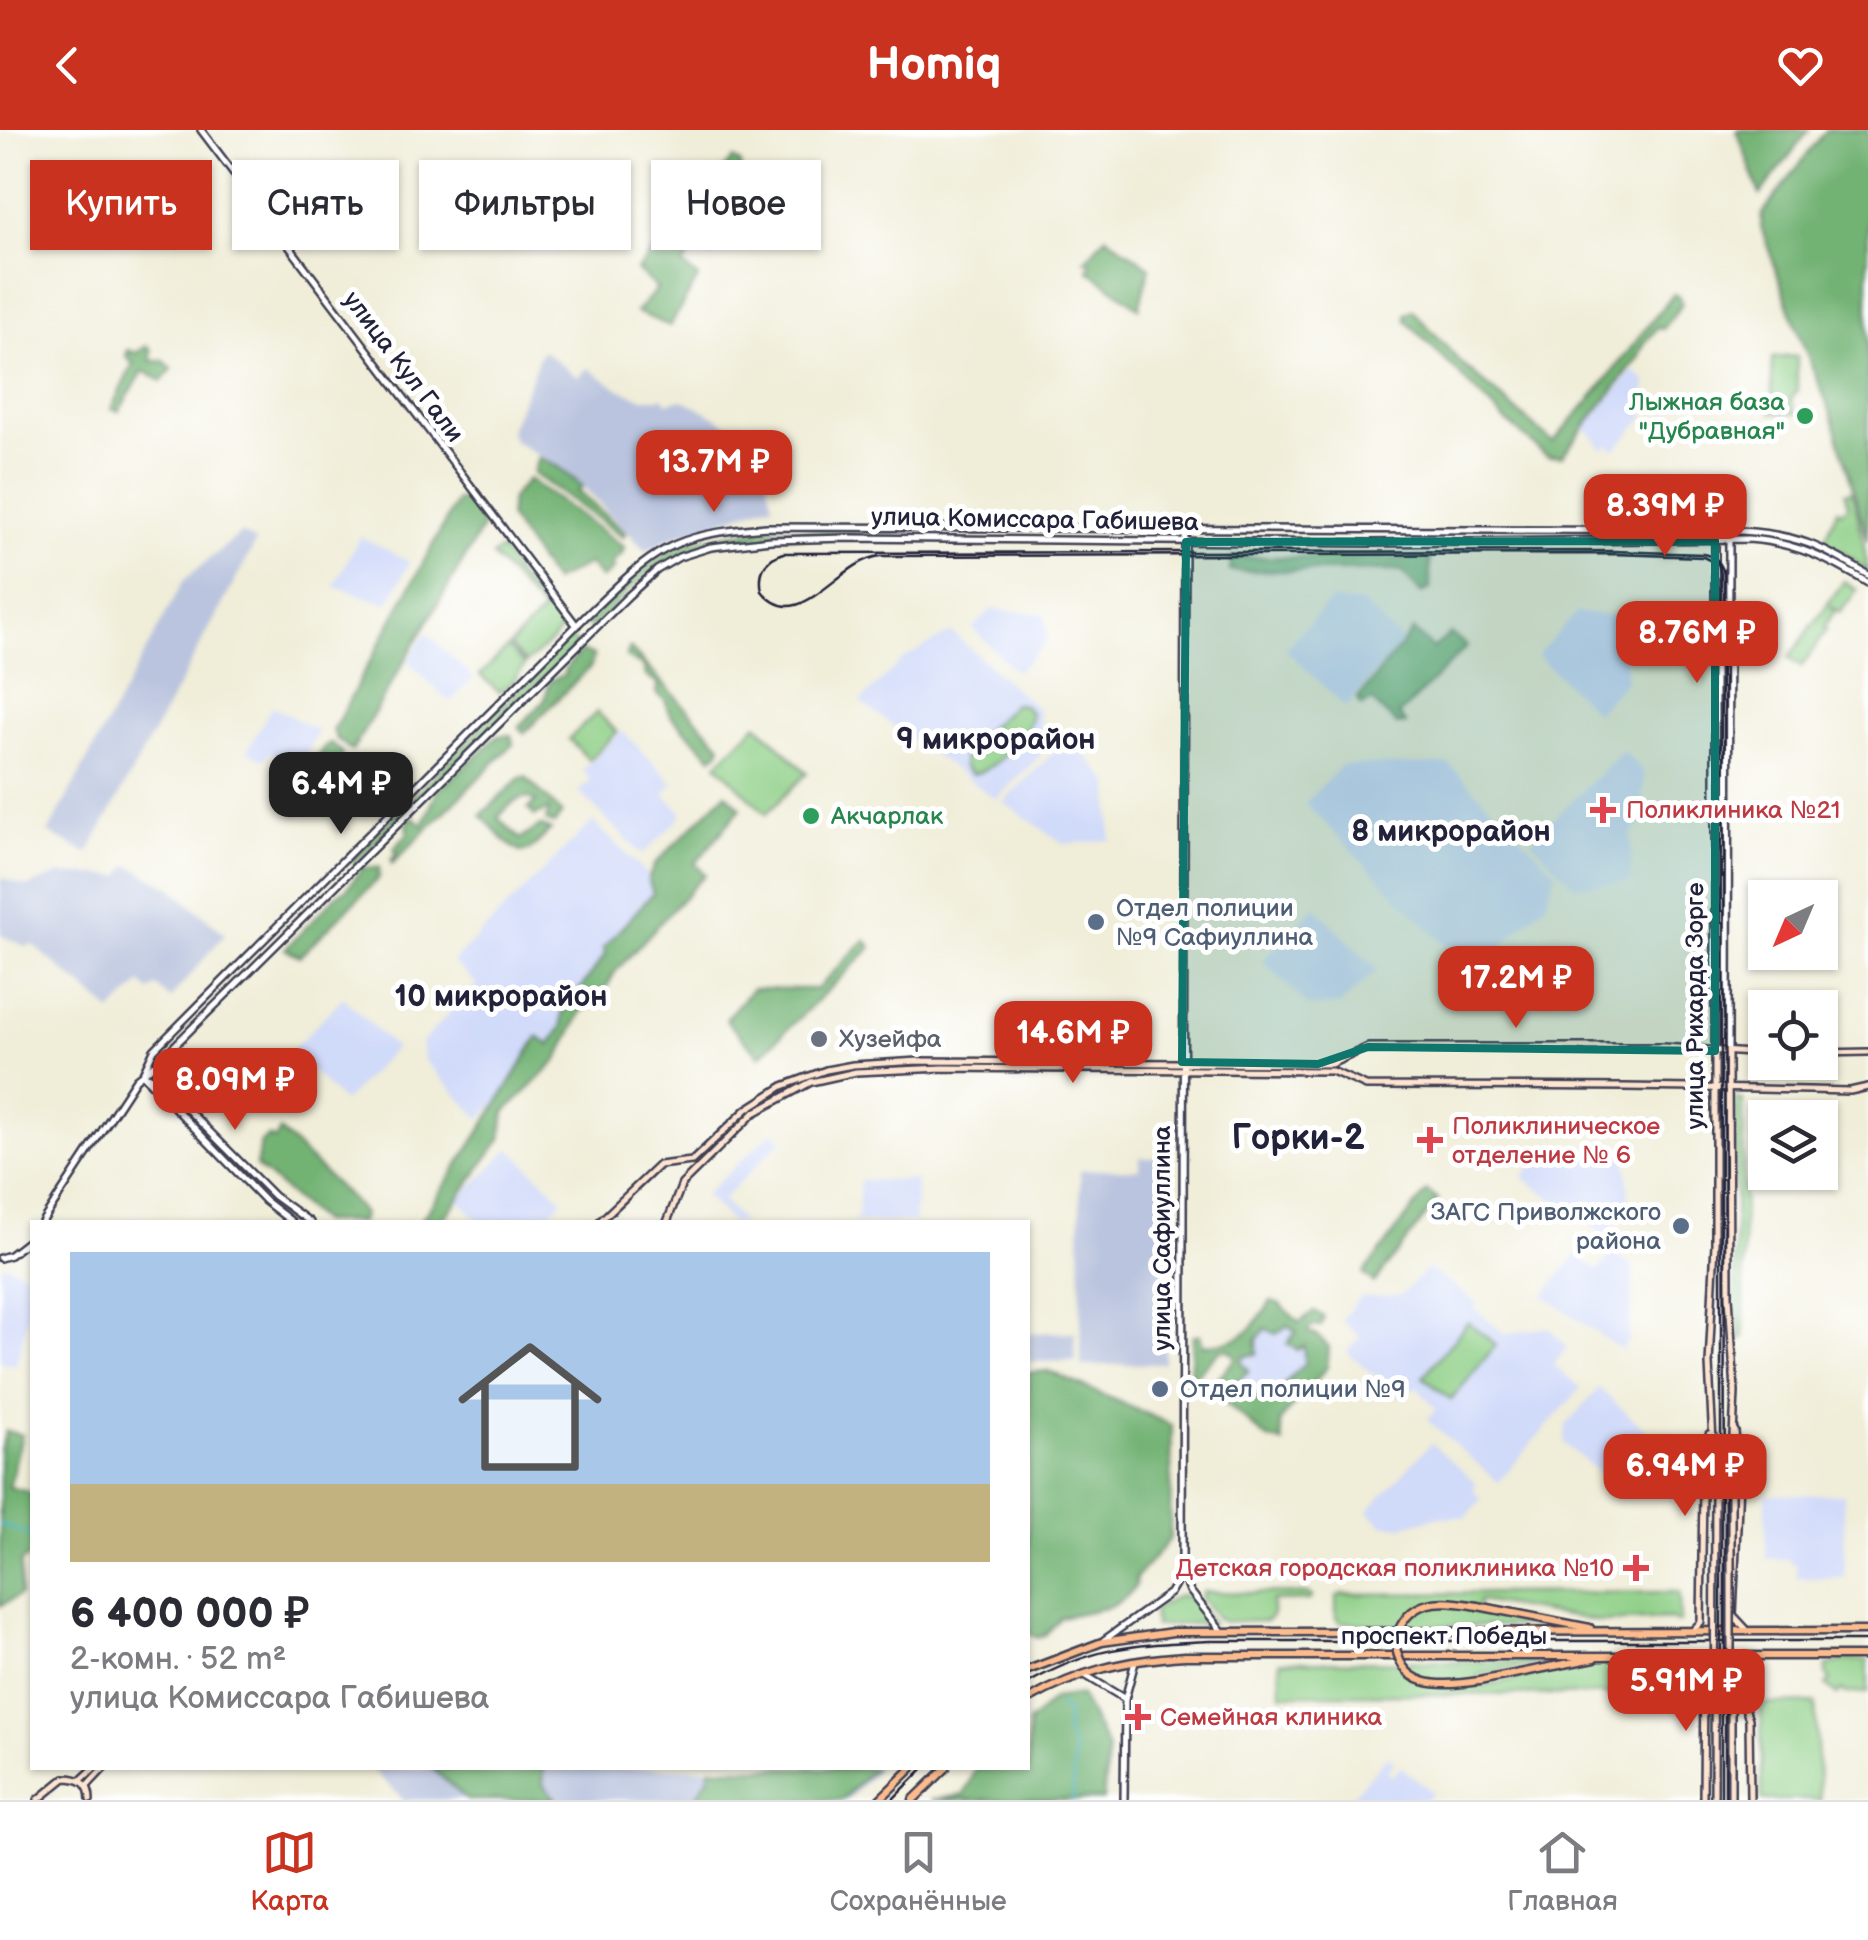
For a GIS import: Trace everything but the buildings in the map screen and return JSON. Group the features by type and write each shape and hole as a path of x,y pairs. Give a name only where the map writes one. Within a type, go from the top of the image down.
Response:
{"main road":[{"path":"689,1176 693,1160 747,1109 802,1078 853,1065 1331,1064 1368,1047 1664,1048 1748,1054"},
{"name":"улица Рихарда Зорге","path":"1714,1800 1714,1481 1710,1421 1716,1051"},
{"path":"1838,1053 1868,1052"},
{"name":"улица Рихарда Зорге","path":"1728,1053 1729,1296 1734,1360 1731,1800"},
{"path":"668,1220 679,1189 689,1176 754,1113 776,1098 812,1082 889,1069 964,1065"},
{"path":"1182,1066 1332,1071 1366,1086 1868,1088"},
{"path":"601,1220 659,1165 693,1160"},
{"path":"1686,1633 1701,1622 1703,1491 1710,1421"},
{"path":"1733,1424 1739,1483 1733,1614 1739,1625 1750,1632"},
{"path":"1606,1631 1478,1606 1434,1602 1419,1606 1403,1620 1395,1640 1406,1670 1423,1682 1455,1685 1608,1656"},
{"name":"проспект Победы","path":"1030,1669 1102,1642 1173,1632 1868,1632"},
{"path":"1750,1800 1749,1720 1737,1687 1738,1671 1754,1655"},
{"name":"проспект Победы","path":"1030,1699 1082,1674 1137,1660 1186,1656 1868,1656"},
{"path":"1693,1656 1704,1673 1702,1800"},
{"path":"84,1783 93,1770"},
{"path":"84,1783 101,1770"},
{"path":"880,1800 910,1770"},
{"path":"914,1800 944,1770"},
{"path":"38,1800 65,1778 84,1783"},
{"path":"84,1783 90,1800"}],"street":[{"name":"улица Кул Гали","path":"201,130 577,626"},
{"name":"улица Комиссара Габишева","path":"142,1074 154,1050 577,626 658,551 686,539 727,530 782,528 1729,531 1771,533 1813,542 1868,575"},
{"name":"улица Сафиуллина","path":"1182,1571 1185,531"},
{"name":"улица Рихарда Зорге","path":"1715,531 1716,1051"},
{"name":"улица Рихарда Зорге","path":"1728,1053 1729,531"},
{"name":"улица Комиссара Габишева","path":"142,1074 628,596 679,556 732,544 829,538 1186,542 1729,540 1789,544 1868,583"},
{"path":"343,860 353,870"},
{"path":"180,1024 188,1032"},
{"path":"43,1220 142,1074 234,1163 307,1220"},
{"path":"234,1163 271,1207 289,1220"},
{"path":"0,1258 30,1240"},
{"path":"1182,1571 1190,1591 1222,1631"},
{"path":"1102,1642 1170,1593 1182,1571"},
{"path":"1124,1800 1125,1700 1137,1660"},
{"path":"1082,1674 1125,1700"}],"highlighted area":[{"path":"1715,541 1715,1051 1368,1047 1318,1064 1182,1062 1186,542"}],"shaded area":[{"path":"542,350 578,377 588,368 619,389 642,398 665,398 666,403 682,399 716,417 758,447 773,503 670,538 646,551 582,486 514,441 510,430"},
{"path":"1633,370 1646,381 1644,419 1614,450 1609,444 1604,449 1585,428"},
{"path":"241,533 256,542 88,854 48,833 184,580"},
{"path":"360,536 410,562 388,604 334,586"},
{"path":"1331,600 1362,603 1402,641 1346,708 1285,649"},
{"path":"992,609 1045,614 1045,644 1016,672 972,628"},
{"path":"1576,613 1625,616 1626,680 1596,713 1537,655"},
{"path":"426,632 474,678 450,702 408,662"},
{"path":"952,632 1039,710 1041,755 996,799 860,702 903,659"},
{"path":"272,706 318,731 299,767 270,751 264,760 247,751"},
{"path":"622,731 674,783 664,794 682,812 642,855 579,792 591,780 582,770"},
{"path":"1055,751 1084,753 1110,783 1111,840 1064,844 1003,802"},
{"name":"Поликлиника №21","path":"1623,751 1643,771 1642,822 1631,833 1631,882 1575,886 1531,841"},
{"path":"1449,764 1556,872 1546,903 1480,967 1468,968 1305,803 1342,765"},
{"path":"593,821 646,873 653,893 562,1014 562,1027 549,1046 537,1037 500,1099 480,1119 424,1060 421,1043 477,984 452,962"},
{"path":"129,865 170,887 225,934 170,999 157,986 150,991 141,983 112,1012 32,944 27,947 0,935 0,877 28,887 60,874 121,876"},
{"path":"1315,907 1377,970 1339,1006 1309,1007 1263,961"},
{"path":"343,997 395,1048 343,1102 291,1051"},
{"path":"773,1131 782,1140 722,1200 741,1220 728,1220 704,1195"},
{"path":"510,1148 563,1200 541,1220 478,1220 458,1200"},
{"path":"1544,1149 1626,1151 1629,1201 1605,1236 1523,1178"},
{"path":"1139,1157 1164,1157 1164,1363 1081,1366 1080,1170 1139,1169"},
{"path":"860,1180 916,1180 915,1220 854,1220 858,1217"},
{"path":"1576,1254 1598,1270 1612,1254 1634,1267 1629,1340 1621,1350 1544,1296"},
{"path":"6,1264 30,1275 30,1307 16,1365 0,1363 0,1266"},
{"path":"1426,1270 1477,1303 1474,1308 1505,1334 1548,1327 1567,1347 1554,1365 1581,1388 1498,1482 1427,1420 1436,1409 1416,1386 1401,1398 1347,1352 1360,1337 1341,1320 1360,1297 1401,1295"},
{"path":"1275,1307 1321,1354 1269,1413 1232,1380 1243,1368 1245,1351"},
{"path":"1075,1332 1076,1361 1030,1362 1030,1333"},
{"path":"1599,1388 1646,1430 1645,1476 1627,1497 1564,1443 1566,1425"},
{"path":"1431,1443 1475,1482 1474,1491 1482,1500 1466,1517 1437,1517 1404,1526 1383,1525 1368,1511"},
{"path":"1766,1494 1844,1494 1845,1578 1797,1578 1796,1564 1790,1564 1789,1559 1766,1559"},
{"path":"1387,1756 1395,1761 1387,1771 1392,1776 1401,1767 1433,1792 1426,1800 1348,1800"},
{"path":"373,1770 877,1770 847,1800 404,1800"}],"green space":[{"path":"1737,130 1809,130 1760,195"},
{"path":"1826,130 1868,130 1868,541 1833,418 1761,227 1762,214"},
{"path":"1106,236 1150,267 1139,308 1088,270 1091,263 1085,260"},
{"path":"655,250 694,250 683,265 698,278 670,326 636,312 657,289 637,270"},
{"path":"1673,294 1679,296 1682,304 1663,329 1657,328 1644,344 1637,360 1562,456 1547,456 1507,422 1406,321 1406,313 1413,310 1461,363 1553,442"},
{"path":"147,346 151,349 151,361 164,361 172,369 162,381 143,371 119,411 111,409 133,364 126,356 128,350 136,353"},
{"path":"1797,356 1797,391 1791,399 1796,414 1772,413 1772,358"},
{"path":"538,458 558,467 582,486 578,492 625,532 623,537 533,473"},
{"path":"528,479 624,547 612,563 614,569 601,579 589,564 553,582 509,518 511,499"},
{"path":"1851,491 1868,571 1823,542 1837,509 1848,506 1845,493"},
{"path":"457,500 465,500 484,525 352,751 336,738 333,730"},
{"path":"773,529 894,530 895,536 778,535 720,542 657,567 593,627 587,625 636,575 671,552 707,538"},
{"path":"503,551 515,573 563,627 526,663 509,646 543,611 492,556"},
{"path":"1232,557 1430,558 1430,589 1421,593 1401,571 1230,571"},
{"path":"1844,581 1857,590 1840,613 1830,605 1835,611 1824,627 1827,630 1801,667 1789,658"},
{"path":"1413,630 1433,649 1451,633 1467,646 1399,715 1406,724 1397,725 1372,701 1361,706 1358,699"},
{"path":"570,638 577,644 356,862 350,861"},
{"path":"507,648 525,665 513,682 499,692 480,675"},
{"path":"630,648 721,745 718,753 712,757 671,716 665,700 656,693 659,685 646,676 643,666 626,657"},
{"path":"581,651 594,656 591,666 524,733 519,727 544,701 550,681 566,674 564,670"},
{"path":"1014,704 1023,705 1031,713 1025,731 989,768 971,774 963,766 964,751"},
{"path":"597,712 617,732 589,760 569,739"},
{"path":"757,724 807,773 766,814 717,764"},
{"path":"511,735 513,744 392,864 397,854 394,849 408,833 407,821 412,816 423,825 437,791 498,736"},
{"path":"331,743 343,753 325,793 314,793 298,813 295,811 312,780 310,775 324,747"},
{"path":"525,777 562,813 554,824 546,821 549,809 535,816 528,809 536,801 525,798 510,805 498,818 520,839 541,826 551,830 530,850 520,852 481,815"},
{"path":"726,793 741,808 695,864 705,874 615,972 603,994 582,1011 558,1060 505,1112 501,1139 448,1213 442,1220 421,1220 538,1037 550,1045 562,1027 562,1014 605,955 603,948 653,893 648,879 655,864"},
{"path":"379,867 379,878 300,956 285,949 347,889 362,868"},
{"path":"865,940 872,947 760,1056 727,1022 727,1017 752,989 817,989"},
{"path":"1736,1099 1743,1100 1744,1338 1740,1340 1735,1299"},
{"path":"280,1131 354,1202 363,1214 362,1220 319,1220 256,1166 261,1142 269,1137 275,1140"},
{"path":"1427,1191 1438,1200 1374,1283 1363,1274"},
{"path":"1271,1301 1281,1304 1299,1323 1314,1311 1324,1317 1321,1326 1310,1327 1308,1332 1328,1346 1327,1367 1280,1421 1283,1443 1268,1439 1226,1403 1224,1396 1239,1387 1266,1403 1304,1364 1304,1346 1297,1350 1287,1344 1296,1332 1288,1325 1276,1334 1266,1329 1257,1339 1257,1354 1243,1356 1242,1363 1249,1370 1231,1389 1209,1387 1209,1380 1215,1381 1236,1358 1229,1350 1220,1350 1194,1377 1190,1374 1193,1336 1200,1335 1203,1345 1236,1339 1258,1321"},
{"path":"1468,1322 1496,1345 1451,1400 1423,1377"},
{"path":"1048,1371 1172,1425 1170,1539 1136,1578 1135,1587 1126,1597 1110,1607 1061,1617 1038,1638 1030,1635 1030,1373"},
{"path":"6,1431 22,1435 9,1487 30,1492 30,1556 21,1562 20,1595 0,1606 0,1450"},
{"path":"1203,1592 1312,1597 1272,1601 1272,1616 1267,1621 1225,1622 1200,1597"},
{"path":"1679,1592 1677,1622 1602,1622 1479,1601 1477,1612 1560,1626 1393,1626 1340,1622 1336,1618 1336,1597 1342,1594"},
{"path":"1179,1595 1190,1597 1212,1623 1154,1626 1153,1611"},
{"path":"1868,1660 1868,1693 1842,1690 1837,1695 1826,1685 1831,1680 1826,1666"},
{"path":"1280,1661 1553,1662 1478,1675 1480,1686 1603,1663 1681,1664 1679,1695 1281,1694"},
{"path":"1080,1695 1108,1749 1103,1800 931,1800 964,1795 975,1770 1030,1770 1030,1721 1054,1699"},
{"path":"1815,1703 1820,1800 1762,1800 1761,1704"},
{"path":"434,1770 544,1770 543,1784 556,1800 467,1800"},
{"path":"710,1770 872,1770 842,1800 694,1800"}],"waterway":[{"path":"0,1524 30,1535"},
{"path":"1059,1705 1066,1710 1066,1734 1074,1750 1073,1800"}],"tram line":[{"path":"1721,1800 1718,564 1703,557 1612,554 881,556 849,570 805,602 790,606 776,603 762,591 762,572 772,559 783,553 1612,551 1703,554 1719,563 1724,574 1725,1800"},
{"path":"1030,1682 1074,1661 1116,1649 1210,1641 1868,1641"},
{"path":"892,1800 922,1770"}],"place":[{"name":"Лыжная база \"Дубравная\"","path":"1805,416"},
{"name":"Поликлиника №21","path":"1603,810"},
{"name":"Акчарлак","path":"811,816"},
{"name":"Отдел полиции №9 Сафиуллина","path":"1096,922"},
{"name":"Хузейфа","path":"819,1039"},
{"name":"Поликлиническое отделение № 6","path":"1430,1140"},
{"name":"ЗАГС Приволжского района","path":"1681,1226"},
{"name":"Отдел полиции №9","path":"1160,1389"},
{"name":"Детская городская поликлиника №10","path":"1636,1568"},
{"name":"Семейная клиника","path":"1138,1717"}],"district":[{"name":"9 микрорайон","path":"996,740"},
{"name":"8 микрорайон","path":"1451,832"},
{"name":"10 микрорайон","path":"501,997"},
{"name":"Горки-2","path":"1298,1138"}]}
